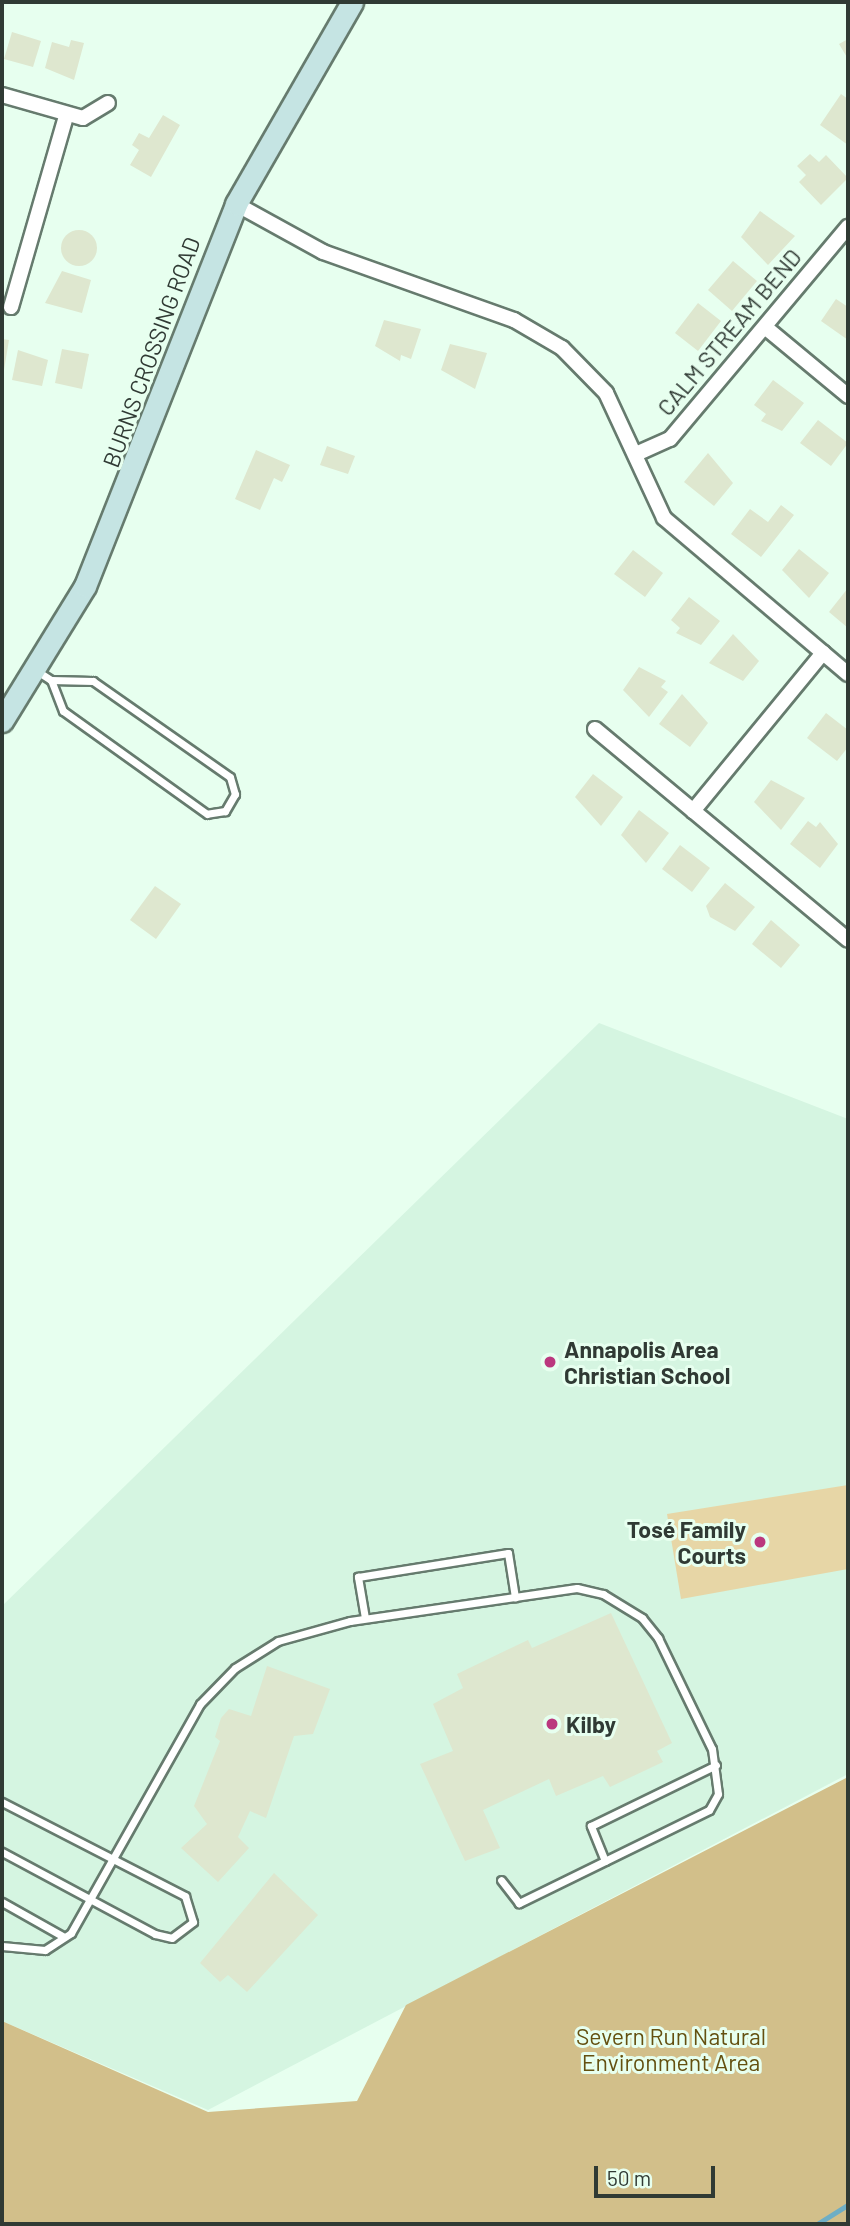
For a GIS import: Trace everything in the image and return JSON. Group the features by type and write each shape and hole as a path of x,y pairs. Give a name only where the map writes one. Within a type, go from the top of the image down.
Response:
{"street":[{"name":"BURNS CROSSING ROAD","path":"3,717 44,675 124,498 236,204 352,2"},
{"path":"2,95 66,116 83,117 108,103"},
{"path":"10,307 66,116"},
{"path":"236,204 323,252 539,333 584,367 606,393 664,518 848,674"},
{"name":"CALM STREAM BEND","path":"636,454 670,439 848,227"},
{"path":"765,327 848,396"},
{"path":"693,811 823,653"},
{"path":"595,729 848,940"}],"lane":[{"path":"44,675 93,681 230,777 235,794 225,811 207,814 63,711 44,675"},
{"path":"365,1618 358,1577 508,1553 516,1597"},
{"path":"2,1946 46,1950 64,1937 92,1901 167,1754 200,1704 235,1668 278,1641 365,1618 577,1588 642,1618 658,1638 716,1765 718,1794 709,1810 519,1903 501,1880"},
{"path":"605,1861 591,1826 716,1765"},
{"path":"2,1802 185,1896 193,1922 172,1938 92,1901 2,1852"},
{"path":"2,1902 64,1937"}],"shaded area":[{"name":"Annapolis Area Christian School","path":"599,1023 848,1119 848,1774 208,2110 2,2021 2,1606"},
{"name":"Tosé Family Courts","path":"848,1485 848,1569 681,1599 667,1514"}],"green space":[{"name":"Severn Run Natural Environment Area","path":"848,1777 848,2224 2,2224 2,2021 208,2112 357,2101 406,2005"}],"building":[{"path":"12,32 41,41 33,67 4,59"},
{"path":"848,39 848,59 839,44"},
{"path":"71,40 84,43 74,80 45,68 52,42 69,47"},
{"path":"841,94 848,99 848,145 820,125"},
{"path":"163,115 180,125 151,177 130,165 139,150 132,145 139,133 149,138"},
{"path":"810,154 819,162 826,155 848,178 821,205 799,182 806,175 797,166"},
{"path":"760,211 795,236 768,265 741,237"},
{"path":"79,230 92,235 97,248 92,261 79,266 66,261 61,248 66,235"},
{"path":"733,261 757,281 732,311 708,290"},
{"path":"62,271 91,280 82,313 45,303"},
{"path":"836,299 848,307 848,340 821,321"},
{"path":"698,303 721,321 698,351 675,333"},
{"path":"384,320 421,329 411,359 401,355 400,361 375,346"},
{"path":"2,339 9,340 3,376 2,376"},
{"path":"450,344 487,353 475,389 441,370"},
{"path":"62,349 89,354 82,389 55,383"},
{"path":"18,350 48,360 42,386 12,380"},
{"path":"773,380 804,403 782,431 761,421 766,414 754,405"},
{"path":"818,420 848,443 831,466 800,443"},
{"path":"327,446 355,456 348,474 320,465"},
{"path":"256,450 290,465 282,482 274,478 260,510 235,499"},
{"path":"708,453 733,483 714,506 684,482"},
{"path":"781,505 794,515 761,557 731,534 750,509 768,522"},
{"path":"799,549 829,573 809,598 782,570"},
{"path":"633,550 663,573 645,597 614,574"},
{"path":"848,588 848,628 829,612"},
{"path":"689,597 720,621 701,645 676,633 680,628 671,620"},
{"path":"733,634 759,661 743,681 709,663"},
{"path":"639,667 666,681 661,687 668,692 649,717 623,690"},
{"path":"682,694 708,723 690,747 659,724"},
{"path":"826,713 848,730 848,747 837,761 807,738"},
{"path":"593,774 623,797 601,826 575,797"},
{"path":"771,780 805,798 781,830 754,802"},
{"path":"639,810 669,833 646,863 621,835"},
{"path":"808,821 816,827 820,822 838,844 820,868 790,844"},
{"path":"680,845 710,868 692,892 662,869"},
{"path":"725,883 755,907 735,931 710,917 706,906"},
{"path":"155,886 181,904 156,939 130,920"},
{"path":"771,920 800,945 781,968 752,944"},
{"name":"Kilby","path":"611,1613 672,1743 657,1751 663,1762 610,1787 603,1776 556,1796 549,1779 483,1810 500,1848 465,1861 420,1764 453,1751 433,1704 463,1688 457,1674 528,1640 532,1648"},
{"path":"267,1666 330,1689 313,1734 294,1736 266,1818 250,1811 238,1837 249,1848 218,1882 181,1848 207,1824 194,1806 220,1741 215,1737 221,1718 229,1709 251,1716"},
{"path":"274,1873 318,1915 247,1992 228,1975 220,1982 200,1963"}],"waterway":[{"path":"817,2224 848,2205"}],"place":[{"name":"Annapolis Area Christian School","path":"550,1362"},
{"name":"Tosé Family Courts","path":"760,1542"},
{"name":"Kilby","path":"552,1724"}]}
